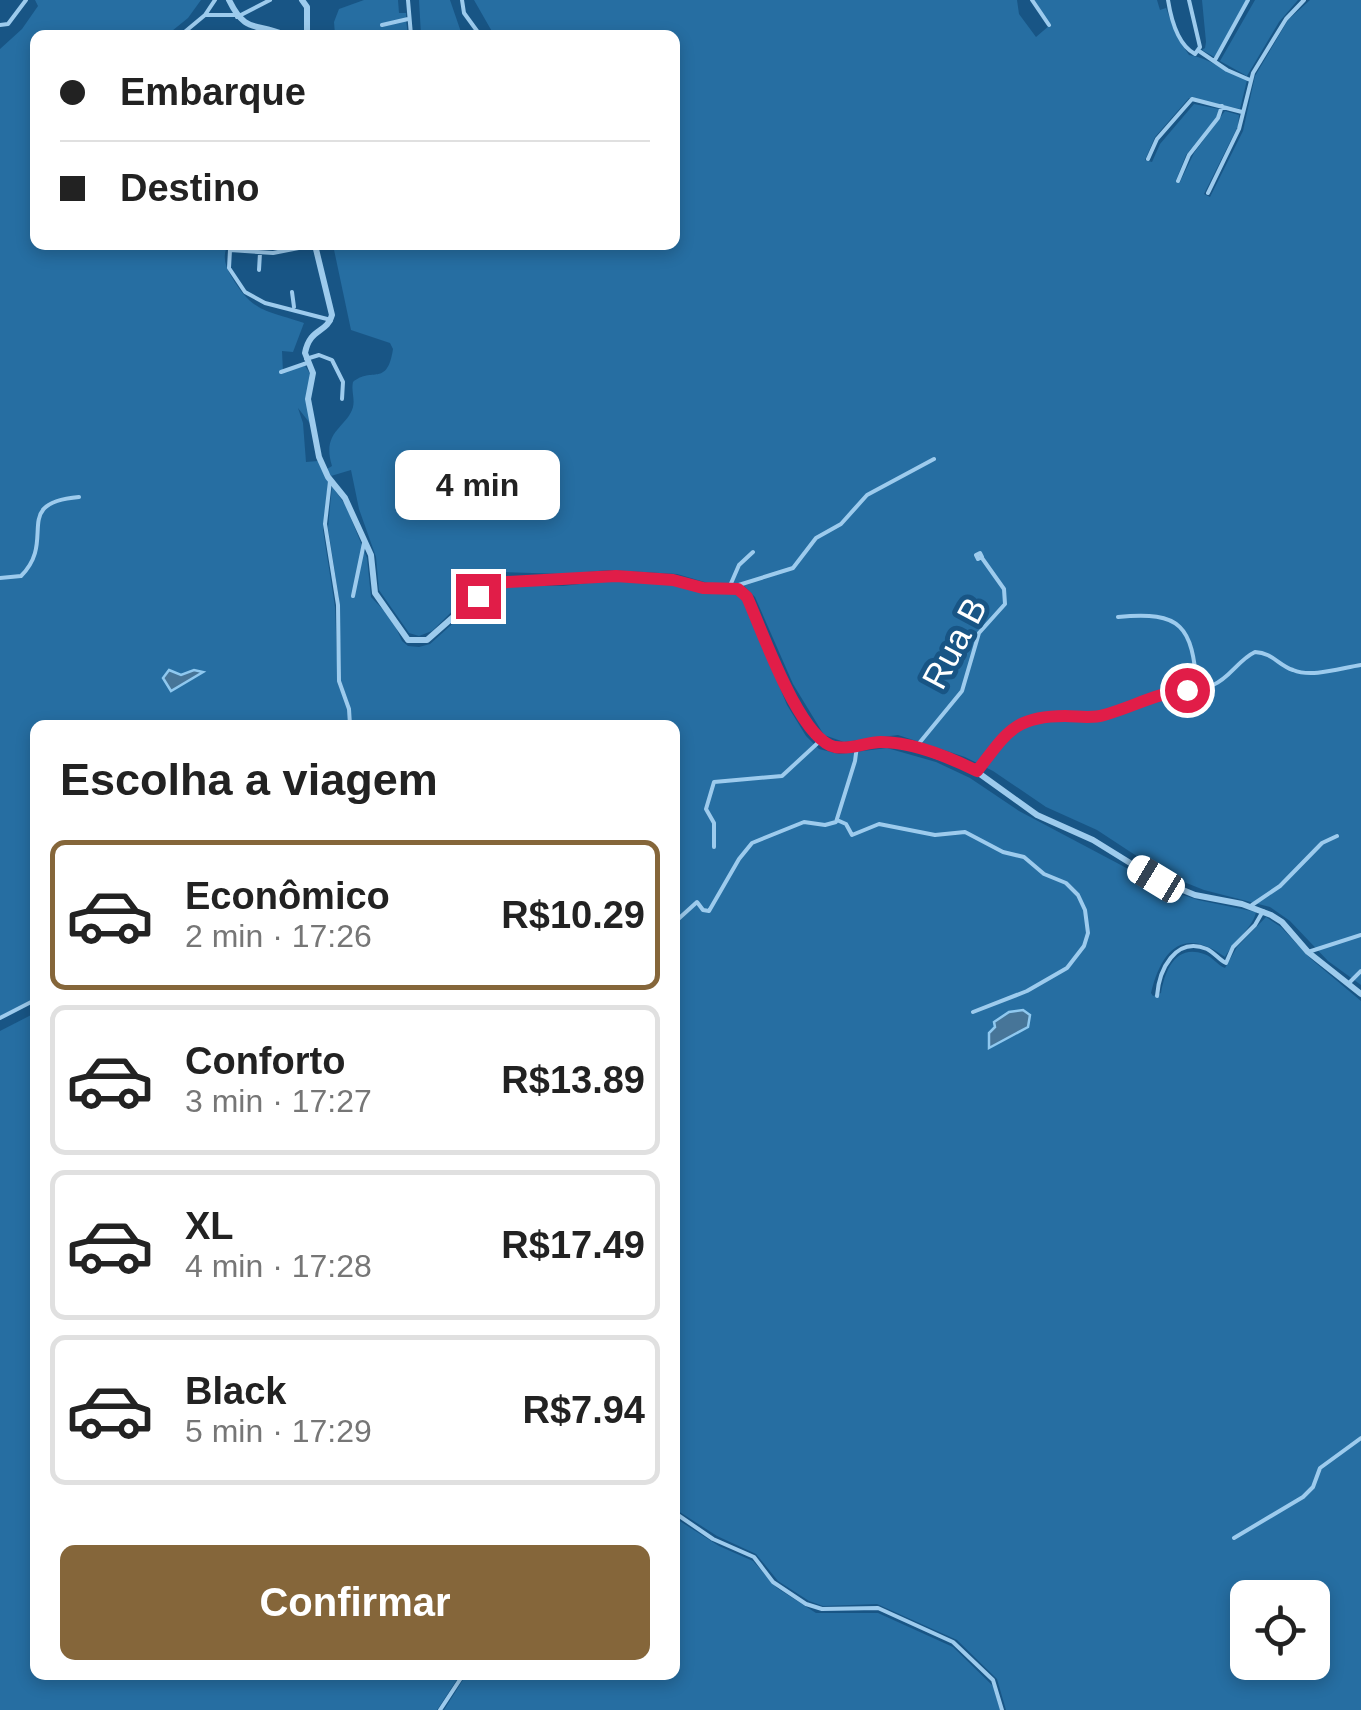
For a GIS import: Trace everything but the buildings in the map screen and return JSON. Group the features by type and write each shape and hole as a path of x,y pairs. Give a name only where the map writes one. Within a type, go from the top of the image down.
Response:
{"street":[{"path":"0,25 8,24 26,0"},
{"path":"188,30 215,0"},
{"path":"229,0 237,16 261,30"},
{"path":"205,15 237,16 270,0"},
{"path":"302,0 307,7 307,30"},
{"path":"408,0 409,30"},
{"path":"462,0 463,11 476,30"},
{"path":"1032,0 1049,25"},
{"path":"1168,0 1186,47 1192,54 1199,51"},
{"path":"1189,0 1199,51 1226,70 1250,80"},
{"path":"1215,60 1248,0"},
{"path":"1208,193 1238,133 1250,80 1286,19 1304,0"},
{"path":"1038,23 1042,15"},
{"path":"382,24 408,19"},
{"path":"1148,160 1158,138 1192,98 1242,112"},
{"path":"1178,181 1192,150 1218,118 1222,106"},
{"path":"284,250 260,254 230,250 229,269 242,290 259,301 331,317"},
{"path":"316,250 331,317"},
{"path":"259,270 260,254"},
{"path":"292,292 294,309"},
{"path":"331,317 310,337 306,361 313,373 308,399 318,455 329,479 348,503 373,560 375,594 392,612 405,637 413,642 427,640 486,589 507,582 608,575 738,589 747,597 792,696 821,740 837,747 884,742 915,747 977,771 1038,815 1094,840 1156,879 1195,895 1252,906 1282,922 1308,952 1361,994"},
{"path":"282,372 318,354 332,360 343,382 342,399"},
{"path":"729,588 793,568 812,542 842,524 870,492 934,459"},
{"path":"329,479 325,524 338,605 339,681 350,720"},
{"path":"0,578 19,577 30,565 38,548 40,510 55,501 79,498"},
{"path":"353,596 364,543"},
{"path":"729,588 739,565 752,552"},
{"name":"Rua B","path":"915,747 962,690 979,633 1005,604 1004,589 982,558"},
{"path":"1118,617 1155,615 1188,634 1194,648 1198,688"},
{"path":"977,771 1002,737 1024,721 1043,716 1102,716 1160,693 1198,688 1222,680 1247,656 1258,652 1270,654 1288,669 1301,672 1361,665"},
{"path":"714,847 714,823 706,809 712,784 719,779 787,774 821,740"},
{"path":"837,820 857,746"},
{"path":"680,917 697,902 704,910 711,909 752,843 807,822 825,825 837,820 846,824 852,835 875,824 935,836 961,831 971,834 998,850 1024,857 1044,874 1075,891 1085,910 1088,933 1084,946 1067,968 1021,993 973,1012"},
{"path":"1252,906 1280,886 1318,847 1337,836"},
{"path":"1156,996 1160,976 1174,952 1200,948 1226,963 1233,947 1263,911"},
{"path":"1308,952 1361,936"},
{"path":"1348,984 1361,971"},
{"path":"0,1018 30,1003"},
{"path":"1234,1538 1304,1497 1313,1487 1320,1468 1361,1438"},
{"path":"680,1516 713,1539 754,1557 773,1582 806,1604 822,1610 878,1608 953,1642 993,1680 1002,1710"},
{"path":"440,1710 460,1680"}],"shaded area":[{"path":"35,0 201,0 173,30 30,30 30,250 227,250 227,268 253,304 304,323 293,352 282,351 283,372 305,366 311,375 306,397 312,426 298,408 306,462 318,461 328,482 323,530 335,607 338,684 348,720 30,720 30,1001 0,1016 0,49 22,29 38,6"},
{"path":"364,0 398,0 399,13 406,13 406,18 380,24 406,20 407,30 335,30 339,9"},
{"path":"419,0 450,0 460,30 421,30"},
{"path":"474,0 1017,0 1019,14 1036,37 1050,25 1034,0 1157,0 1160,10 1166,8 1189,55 1247,80 1240,109 1189,98 1155,137 1145,160 1152,162 1160,144 1194,104 1219,109 1217,117 1186,155 1176,180 1180,182 1194,153 1225,111 1239,115 1238,126 1204,194 1210,197 1243,131 1255,76 1288,20 1310,0 1361,0 1361,985 1328,961 1290,921 1270,907 1204,890 1164,874 1097,830 1046,807 965,757 898,735 844,742 824,735 793,684 755,597 741,583 708,583 677,574 609,570 565,574 504,572 481,583 432,631 419,636 409,633 379,590 376,557 359,509 351,470 331,476 327,469 332,466 332,437 353,407 353,382 383,372 393,349 390,343 351,330 334,250 680,250 680,30 491,30"},
{"path":"1202,0 1249,0 1216,58 1202,50 1206,42"},
{"path":"1255,0 1298,0 1279,22 1247,76 1220,61"},
{"path":"332,486 346,506 367,558 371,597 392,619 408,646 430,644 480,599 504,586 605,581 671,584 698,592 735,593 746,604 787,705 819,749 839,754 887,748 936,762 1168,890 1256,912 1225,957 1210,948 1186,943 1168,954 1156,977 1153,996 1161,993 1173,961 1186,953 1204,954 1225,968 1237,947 1266,917 1361,1001 1361,1710 1006,1710 997,1679 957,1640 877,1604 823,1606 809,1601 778,1581 756,1554 717,1536 680,1512 680,720 351,720 341,681 339,599 328,528"},
{"path":"169,670 181,675 194,670 203,672 171,691 163,678"},
{"path":"1023,1010 1030,1015 1028,1027 989,1048 994,1022 1009,1012"},
{"path":"30,1016 30,1680 457,1680 437,1710 0,1710 0,1031"},
{"path":"680,1521 719,1546 753,1561 777,1588 816,1613 878,1613 953,1647 993,1686 1000,1710 444,1710 463,1680 680,1680"}],"route":[{"path":"478,596 507,582 608,575 738,589 747,597 792,696 819,738 841,748 877,742 904,744 977,771 1002,737 1024,721 1043,716 1102,716 1160,693 1187,690"}]}
